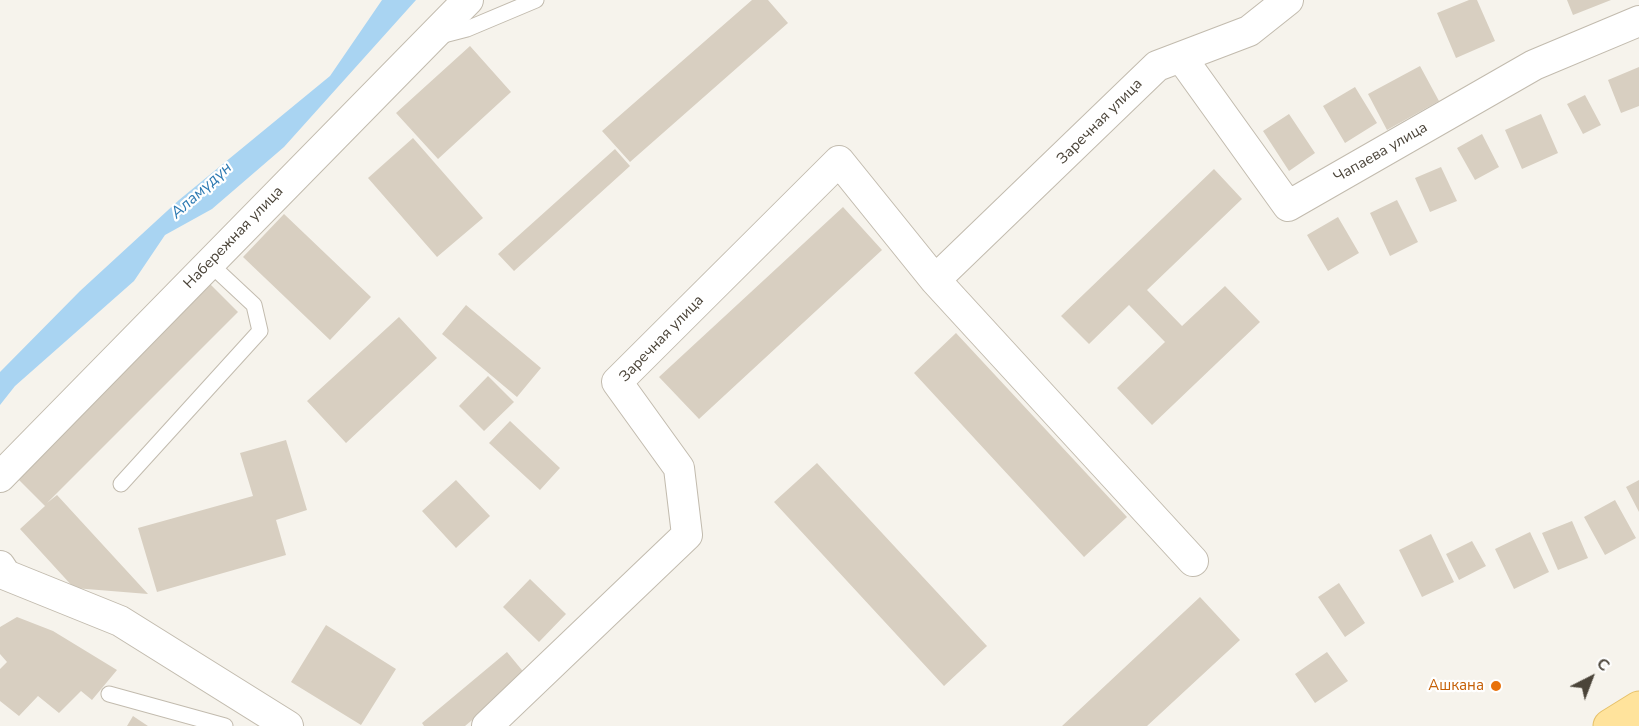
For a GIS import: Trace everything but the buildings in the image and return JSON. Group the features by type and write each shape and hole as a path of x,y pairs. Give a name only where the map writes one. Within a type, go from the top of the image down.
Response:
{"main road":[{"path":"1610,726 1639,708"}],"street":[{"name":"Набережная улица","path":"0,477 468,0"},
{"name":"Заречная улица","path":"935,280 1157,66 1249,31 1288,0"},
{"name":"Чапаева улица","path":"1181,57 1288,206 1534,65 1639,21"},
{"name":"Заречная улица","path":"497,722 687,535 678,468 617,382 839,161 935,280 1193,561"},
{"path":"2,573 120,621 286,726"}],"lane":[{"path":"431,38 467,29 536,0"},
{"path":"121,484 260,332 254,305 209,264"},
{"path":"109,694 225,726"}],"water":[{"name":"Аламүдүн","path":"382,0 416,0 284,147 212,209 165,235 134,281 15,386 0,405 0,372 80,291 179,200 330,76"}],"place":[{"name":"Ашкана","path":"1496,686"}]}
